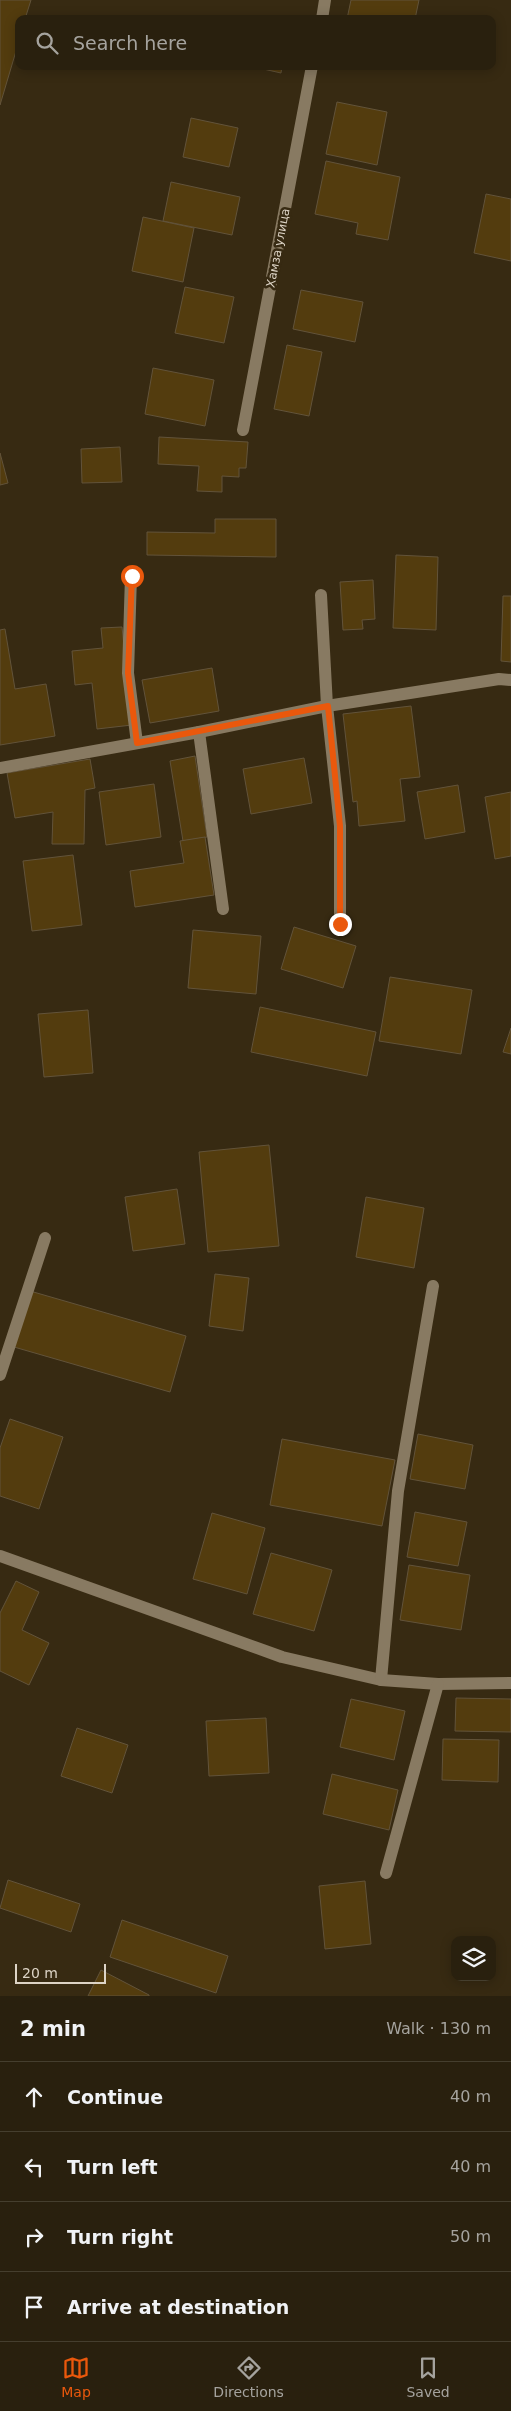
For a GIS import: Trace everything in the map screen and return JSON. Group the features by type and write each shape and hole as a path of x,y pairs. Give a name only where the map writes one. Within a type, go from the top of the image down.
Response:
{"street":[{"path":"323,15 325,0"},
{"name":"Хамза улица","path":"243,430 311,70"},
{"path":"132,576 128,673 137,743"},
{"path":"321,595 328,706 340,826 340,924"},
{"path":"0,768 199,732 328,706 499,679 511,680"},
{"path":"199,732 223,909"},
{"path":"0,1375 45,1238"},
{"path":"381,1680 398,1491 433,1286"},
{"path":"0,1556 282,1658 381,1680 438,1684 511,1683"},
{"path":"386,1873 438,1684"}],"building":[{"path":"0,0 31,0 26,15 15,15 15,54 0,105"},
{"path":"351,0 419,0 416,15 348,15"},
{"path":"268,70 281,70 281,73"},
{"path":"337,102 387,112 377,165 326,154"},
{"path":"191,118 238,128 229,167 183,157"},
{"path":"326,161 400,177 388,240 356,234 358,223 315,214"},
{"path":"171,182 240,197 232,235 163,221"},
{"path":"486,194 511,199 511,261 474,253"},
{"path":"143,217 194,228 183,282 132,271"},
{"path":"185,287 234,297 224,343 175,333"},
{"path":"301,290 363,302 355,342 293,329"},
{"path":"287,345 322,352 309,416 274,409"},
{"path":"153,368 214,380 205,426 145,414"},
{"path":"159,437 248,442 246,468 239,468 239,477 222,476 222,492 197,491 199,466 158,464"},
{"path":"120,447 122,482 82,483 81,449"},
{"path":"0,453 8,483 0,485"},
{"path":"215,519 276,519 276,557 147,555 147,532 215,533"},
{"path":"396,555 438,557 436,630 393,628"},
{"path":"373,580 375,619 362,620 363,629 343,630 340,582"},
{"path":"503,596 511,596 511,662 501,661"},
{"path":"122,627 132,725 97,729 92,683 75,685 72,651 103,648 101,628"},
{"path":"5,629 15,689 46,684 55,736 0,745 0,630"},
{"path":"212,668 219,711 150,723 142,680"},
{"path":"411,706 420,777 400,779 405,821 359,826 357,801 353,802 343,714"},
{"path":"195,756 207,837 183,841 170,761"},
{"path":"304,758 312,803 251,814 243,769"},
{"path":"90,759 95,788 85,790 84,844 52,844 53,812 15,818 7,773"},
{"path":"154,784 161,837 106,845 99,792"},
{"path":"458,785 465,832 425,839 417,792"},
{"path":"511,792 511,856 495,859 485,797"},
{"path":"205,837 214,895 135,907 130,871 184,863 180,841"},
{"path":"73,855 82,925 32,931 23,861"},
{"path":"294,927 356,946 343,988 281,969"},
{"path":"193,930 261,936 256,994 188,988"},
{"path":"390,977 472,990 461,1054 379,1041"},
{"path":"260,1007 376,1032 367,1076 251,1052"},
{"path":"88,1010 93,1073 44,1077 38,1014"},
{"path":"511,1028 511,1054 503,1052"},
{"path":"269,1145 279,1246 208,1252 199,1152"},
{"path":"177,1189 185,1244 133,1251 125,1197"},
{"path":"366,1197 424,1208 414,1268 356,1257"},
{"path":"215,1274 249,1278 243,1331 209,1326"},
{"path":"30,1291 186,1336 170,1392 14,1347"},
{"path":"10,1419 63,1437 39,1509 0,1496 0,1448"},
{"path":"418,1434 473,1445 465,1489 410,1479"},
{"path":"282,1439 395,1460 382,1526 270,1505"},
{"path":"415,1512 467,1522 458,1566 407,1557"},
{"path":"212,1513 265,1528 247,1594 193,1579"},
{"path":"271,1553 332,1570 314,1631 253,1614"},
{"path":"409,1565 470,1575 461,1630 400,1620"},
{"path":"16,1581 39,1592 22,1630 49,1643 29,1685 0,1671 0,1613"},
{"path":"456,1698 511,1699 511,1732 455,1731"},
{"path":"351,1699 405,1711 394,1760 340,1747"},
{"path":"266,1718 269,1773 209,1776 206,1721"},
{"path":"77,1728 128,1745 112,1793 61,1776"},
{"path":"443,1739 499,1740 498,1782 442,1780"},
{"path":"332,1774 398,1790 389,1830 323,1814"},
{"path":"8,1880 80,1904 71,1932 0,1908"},
{"path":"365,1881 371,1944 325,1949 319,1886"},
{"path":"122,1920 228,1956 216,1993 110,1957"},
{"path":"101,1970 149,1995 149,1996 88,1996"}],"route":[{"path":"132,576 128,673 137,743 328,706 340,826 340,924"}]}
